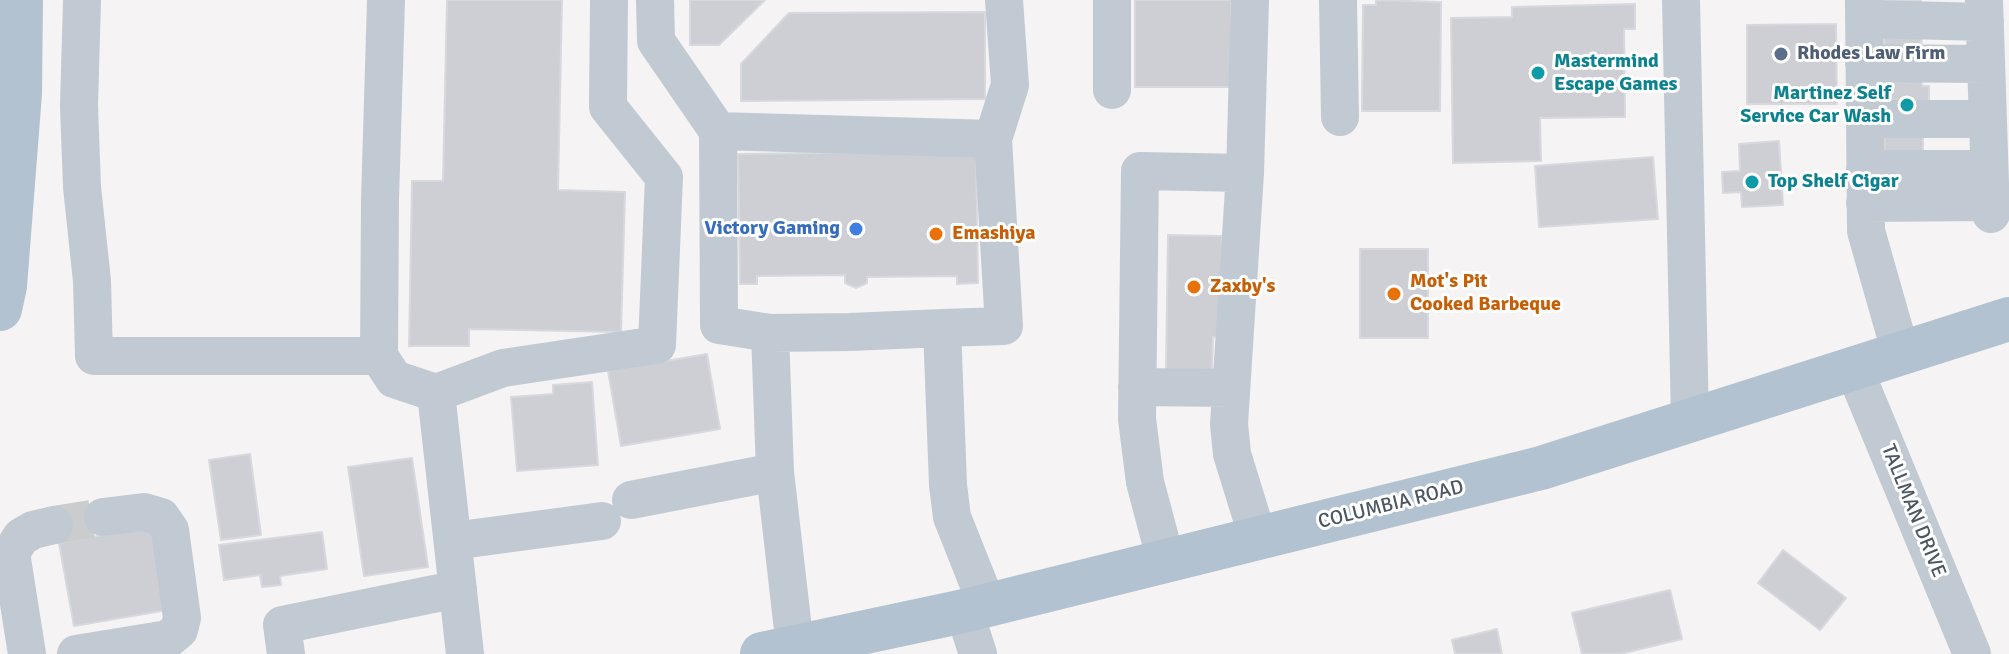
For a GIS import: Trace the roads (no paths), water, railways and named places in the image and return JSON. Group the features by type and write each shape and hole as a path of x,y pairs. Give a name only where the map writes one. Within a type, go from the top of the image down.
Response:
{"main road":[{"path":"0,309 5,286 19,108 14,9"},
{"name":"COLUMBIA ROAD","path":"779,650 975,608 1541,468 2009,319"}],"street":[{"path":"82,0 80,133 92,281 94,356 379,356"},
{"path":"386,0 379,356 394,379 436,393 503,368 657,345 664,177 608,107 609,0"},
{"path":"655,0 656,41 718,131 719,325 770,333 1004,326 993,139 1010,85 1004,0"},
{"path":"1112,0 1112,90"},
{"path":"1250,0 1245,173 1229,424 1232,454 1258,538"},
{"path":"1338,0 1340,117"},
{"path":"1681,0 1690,421"},
{"path":"1865,186 1994,190 1984,11 1864,10 1864,119 1865,186 1866,231 1901,354"},
{"path":"1864,63 1986,64"},
{"path":"1864,119 1988,119"},
{"path":"718,131 993,139"},
{"path":"1166,561 1145,482 1137,419 1140,171 1245,173"},
{"path":"942,328 948,485 952,517 975,608 978,654"},
{"path":"770,333 779,650"},
{"name":"TALLMAN DRIVE","path":"1854,369 1972,654"},
{"path":"1137,387 1231,388"},
{"path":"436,393 465,654"},
{"path":"453,541 617,511 775,472"},
{"path":"76,654 168,639 179,630 182,618 170,530 161,517 144,512 103,517"},
{"path":"27,654 11,553 21,537 33,530 54,525"},
{"path":"286,654 282,625 458,589"}],"tunnel":[{"path":"54,525 103,517"}],"place":[{"name":"Rhodes Law Firm","path":"1781,54"},
{"name":"Mastermind Escape Games","path":"1538,73"},
{"name":"Martinez Self Service Car Wash","path":"1907,105"},
{"name":"Top Shelf Cigar","path":"1752,182"},
{"name":"Victory Gaming","path":"856,229"},
{"name":"Emashiya","path":"936,234"},
{"name":"Zaxby's","path":"1194,287"},
{"name":"Mot's Pit Cooked Barbeque","path":"1394,294"}]}
